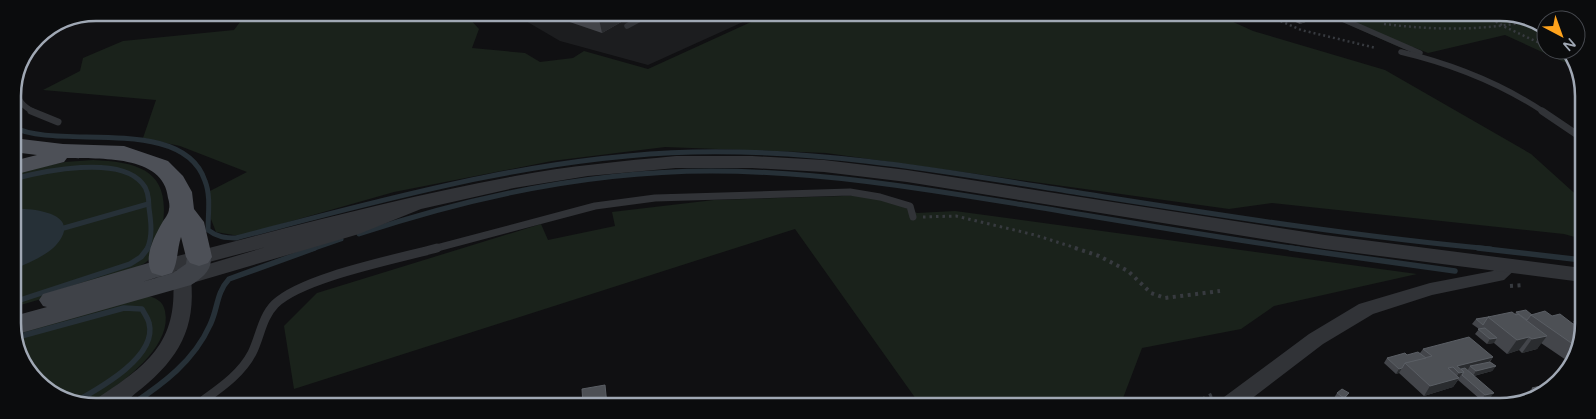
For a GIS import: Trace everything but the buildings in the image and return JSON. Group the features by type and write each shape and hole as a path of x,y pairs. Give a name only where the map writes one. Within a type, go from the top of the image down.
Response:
{"main road":[{"path":"21,146 63,151 124,154 150,161 160,166 175,181 180,192 182,210 191,222 200,262 197,268 21,310"},
{"path":"21,166 65,155 91,152"},
{"path":"172,273 163,252 169,232 182,210"},
{"path":"21,324 172,273"}],"street":[{"path":"199,257 338,222 514,182 588,170 676,162 752,162 815,165 907,176 1325,242 1510,276"},
{"path":"113,398 134,384 163,357 176,338 182,316 172,273 352,229 413,206"},
{"path":"1238,398 1316,339 1366,309 1430,289 1498,276 1575,275"}],"lane":[{"path":"628,26 637,21"},
{"path":"1347,21 1432,58 1465,70 1518,97 1575,133"},
{"path":"1401,52 1432,58"},
{"path":"21,106 30,112 58,122"},
{"path":"206,398 236,375 252,354 267,316 274,305 287,296 326,278 595,206 635,196 859,193 897,200 910,206 913,217"}],"path":[{"path":"1281,21 1301,30 1401,52"},
{"path":"1495,21 1536,41"},
{"path":"1377,23 1450,30 1483,30 1518,24"},
{"path":"913,217 956,216 1035,235 1100,256 1128,270 1151,293 1165,298 1220,291"},
{"path":"1510,276 1526,284"}],"shaded area":[{"path":"241,21 472,21 479,29 472,48 525,53 540,62 573,58 584,51 648,69 753,21 1231,21 1253,31 1385,70 1531,154 1575,194 1575,237 1564,234 1272,203 1229,209 826,153 665,147 552,161 394,192 239,236 216,232 211,219 210,191 247,172 180,146 143,138 156,100 43,90 80,71 83,58 123,41 234,30"},
{"path":"526,21 745,21 648,65 560,41"},
{"path":"1341,21 1499,21 1514,23 1536,31 1536,49 1505,35 1428,53 1413,47 1404,49"},
{"path":"111,161 139,168 150,174 158,183 164,210 158,243 154,252 145,263 91,284 21,305 21,171 65,162"},
{"path":"876,195 917,213 955,211 1417,274 1274,306 1241,329 1142,348 1123,398 915,398 795,229 294,389 284,326 317,293 541,224 548,240 615,226 612,212 714,200"},
{"path":"21,209 40,211 58,218 63,223 64,231 60,240 51,250 21,266"},
{"path":"146,296 158,300 165,311 166,323 162,335 148,357 139,367 100,398 72,394 43,376 29,356 25,347 22,331"}],"waterway":[{"path":"21,129 59,136 146,141 172,148 192,160 205,181 209,199 208,230 218,236 228,238 236,238 405,195 519,171 635,155 740,152 787,154 881,163 1173,208 1385,238 1491,249"},
{"path":"21,177 61,169 99,167 116,169 131,174 144,185 148,195 151,229 147,249"},
{"path":"359,234 445,208 532,188 621,176 711,171 829,177 907,187 1299,249"},
{"path":"64,228 148,204"},
{"path":"312,249 341,239"},
{"path":"21,300 130,264 141,257 148,248"},
{"path":"142,398 166,380 195,350 213,319 219,295 229,279 315,248"},
{"path":"1290,248 1455,271"},
{"path":"1478,248 1575,259"},
{"path":"23,336 124,308 142,309 149,323 149,336 144,348 136,360 124,370 85,396"}]}
